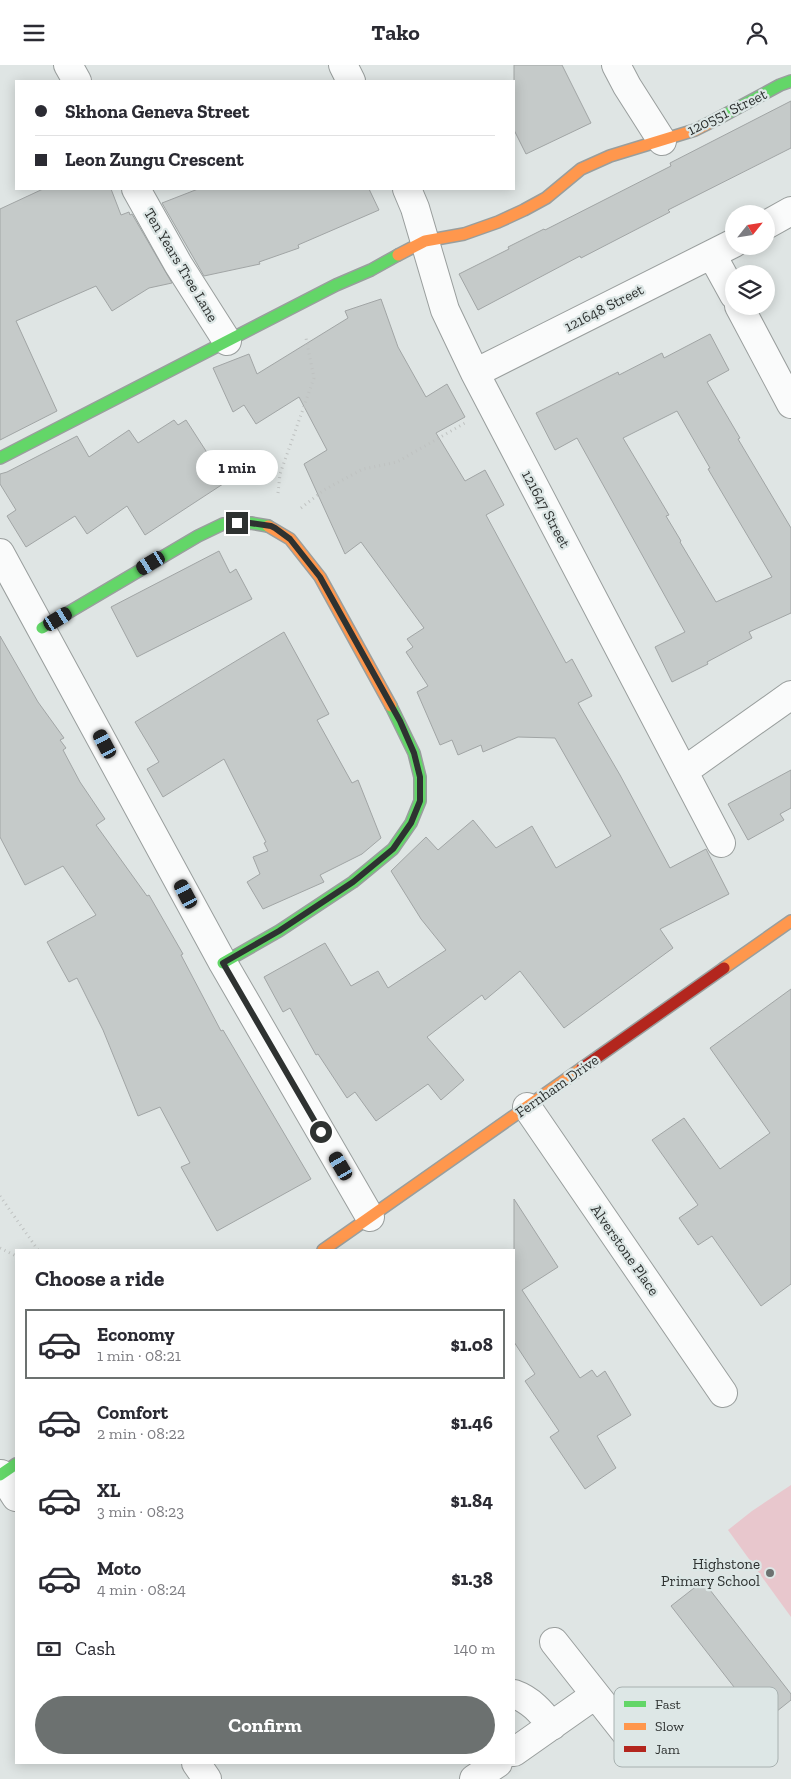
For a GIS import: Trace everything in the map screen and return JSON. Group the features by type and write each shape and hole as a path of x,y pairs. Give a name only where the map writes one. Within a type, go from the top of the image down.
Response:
{"street":[{"path":"68,65 76,80"},
{"path":"343,65 350,80"},
{"path":"616,65 662,141"},
{"name":"120551 Street","path":"0,458 425,241 464,235 524,211 546,198 581,169 610,155 696,130 791,81"},
{"name":"Ten Years Tree Lane","path":"137,190 178,264 227,341"},
{"name":"121647 Street","path":"407,190 415,208 444,310 492,408 721,843"},
{"path":"775,220 791,211"},
{"path":"723,249 727,265"},
{"name":"121648 Street","path":"475,373 723,249"},
{"path":"745,315 791,404"},
{"path":"42,628 198,535 223,524 250,523 271,526 290,539 320,577 400,721 414,753 420,777 420,801 411,823 393,849 353,882 279,931 223,963"},
{"path":"0,553 223,963 370,1217"},
{"path":"684,771 791,695"},
{"name":"Fernham Drive","path":"324,1249 791,921"},
{"name":"Alverstone Place","path":"527,1107 723,1393"},
{"path":"6,1471 15,1494"},
{"path":"554,1642 614,1719"},
{"path":"515,1694 538,1708 552,1725"},
{"path":"515,1751 595,1695"},
{"path":"197,1764 207,1779"},
{"path":"474,1779 496,1764"}],"path":[{"path":"275,528 280,474 314,378 304,327 297,305"},
{"path":"275,528 324,490 363,469 397,462 492,408"},
{"path":"0,1196 37,1249"},
{"path":"0,1248 15,1256"}],"shaded area":[{"path":"791,1485 791,1617 728,1530 752,1511"}],"building":[{"path":"514,65 562,65 591,123 526,154 515,132"},
{"path":"791,101 791,148 478,310 459,274 509,249 508,247 671,166 670,163"},
{"path":"41,190 111,190 121,215 129,212 130,215 132,214 172,283 149,288 112,311 96,286 16,321 57,411 0,440 0,209"},
{"path":"195,190 369,190 379,210 298,245 299,248 259,262 260,264 204,276 162,203"},
{"path":"381,299 398,347 426,397 447,384 465,417 436,433 465,481 485,470 504,505 486,515 566,663 572,659 592,696 578,703 620,775 670,868 706,849 729,894 660,929 673,948 564,1028 520,971 485,1000 482,995 427,1037 464,1080 441,1100 428,1084 376,1121 355,1092 347,1098 318,1054 316,1055 290,1008 283,1012 264,977 325,943 351,986 378,971 388,988 446,950 421,919 391,871 426,837 438,850 473,820 496,848 532,826 556,868 611,836 555,738 518,737 483,752 481,745 458,755 452,740 440,745 417,692 428,686 406,652 413,647 407,639 424,628 361,542 345,554 304,464 327,450 299,397 256,424 244,405 233,412 213,368 249,354 257,374 348,318 345,311"},
{"path":"710,334 729,370 707,382 740,438 738,439 791,528 791,613 749,632 752,638 707,662 708,664 672,682 655,647 685,632 577,438 555,450 536,413 618,372 619,375 662,353 664,358","holes":["677,411 710,468 708,469 772,577 716,602 666,516 669,515 623,438"]},
{"path":"174,420 178,425 186,420 226,482 145,535 127,506 87,534 75,516 26,547 7,516 16,510 0,484 0,474 77,436 89,457 129,430 138,443"},
{"path":"219,551 230,573 236,569 252,599 137,657 111,607"},
{"path":"284,632 329,714 317,720 352,783 358,780 381,838 362,854 320,875 324,882 263,909 247,882 260,874 253,857 268,851 264,843 266,842 224,759 163,797 147,769 159,762 135,722"},
{"path":"0,636 38,702 64,738 60,740 66,748 63,750 80,782 105,819 96,825 147,896 149,895 183,954 181,955 221,1031 223,1030 311,1179 217,1231 181,1167 190,1163 160,1107 138,1116 103,1030 77,978 69,982 47,942 96,915 63,866 25,885 0,837"},
{"path":"791,770 791,808 780,814 784,820 748,840 728,804"},
{"path":"791,989 791,1284 761,1306 712,1236 698,1245 679,1218 698,1205 652,1140 684,1118 720,1169 770,1133 710,1048"},
{"path":"514,1199 558,1267 522,1290 580,1378 592,1370 597,1377 605,1371 631,1415 597,1436 616,1468 585,1489 550,1437 559,1431 525,1381 535,1374 515,1344"},
{"path":"703,1581 791,1694 791,1700 778,1710 778,1687 734,1687 671,1606"}],"traffic: fast":[{"path":"717,119 791,81"},
{"path":"0,458 398,255"},
{"path":"42,628 198,536 223,524 251,523 268,526"},
{"path":"223,963 279,931 353,882 393,849 411,823 420,801 420,777 414,753 391,706"},
{"path":"0,1475 15,1465"}],"traffic: slow":[{"path":"398,255 425,241 464,234 498,222 546,198 581,169 610,156 695,130 717,119"},
{"path":"268,526 290,539 320,577 391,706"},
{"path":"724,968 791,921"},
{"path":"324,1249 582,1068"}],"traffic: jam":[{"path":"582,1068 724,968"}],"place":[{"name":"Highstone Primary School","path":"770,1573"}],"route":[{"path":"237,523 250,523 275,528 290,539 320,577 400,721 414,753 420,777 420,801 411,823 393,849 353,882 279,931 223,963 321,1132"}]}
